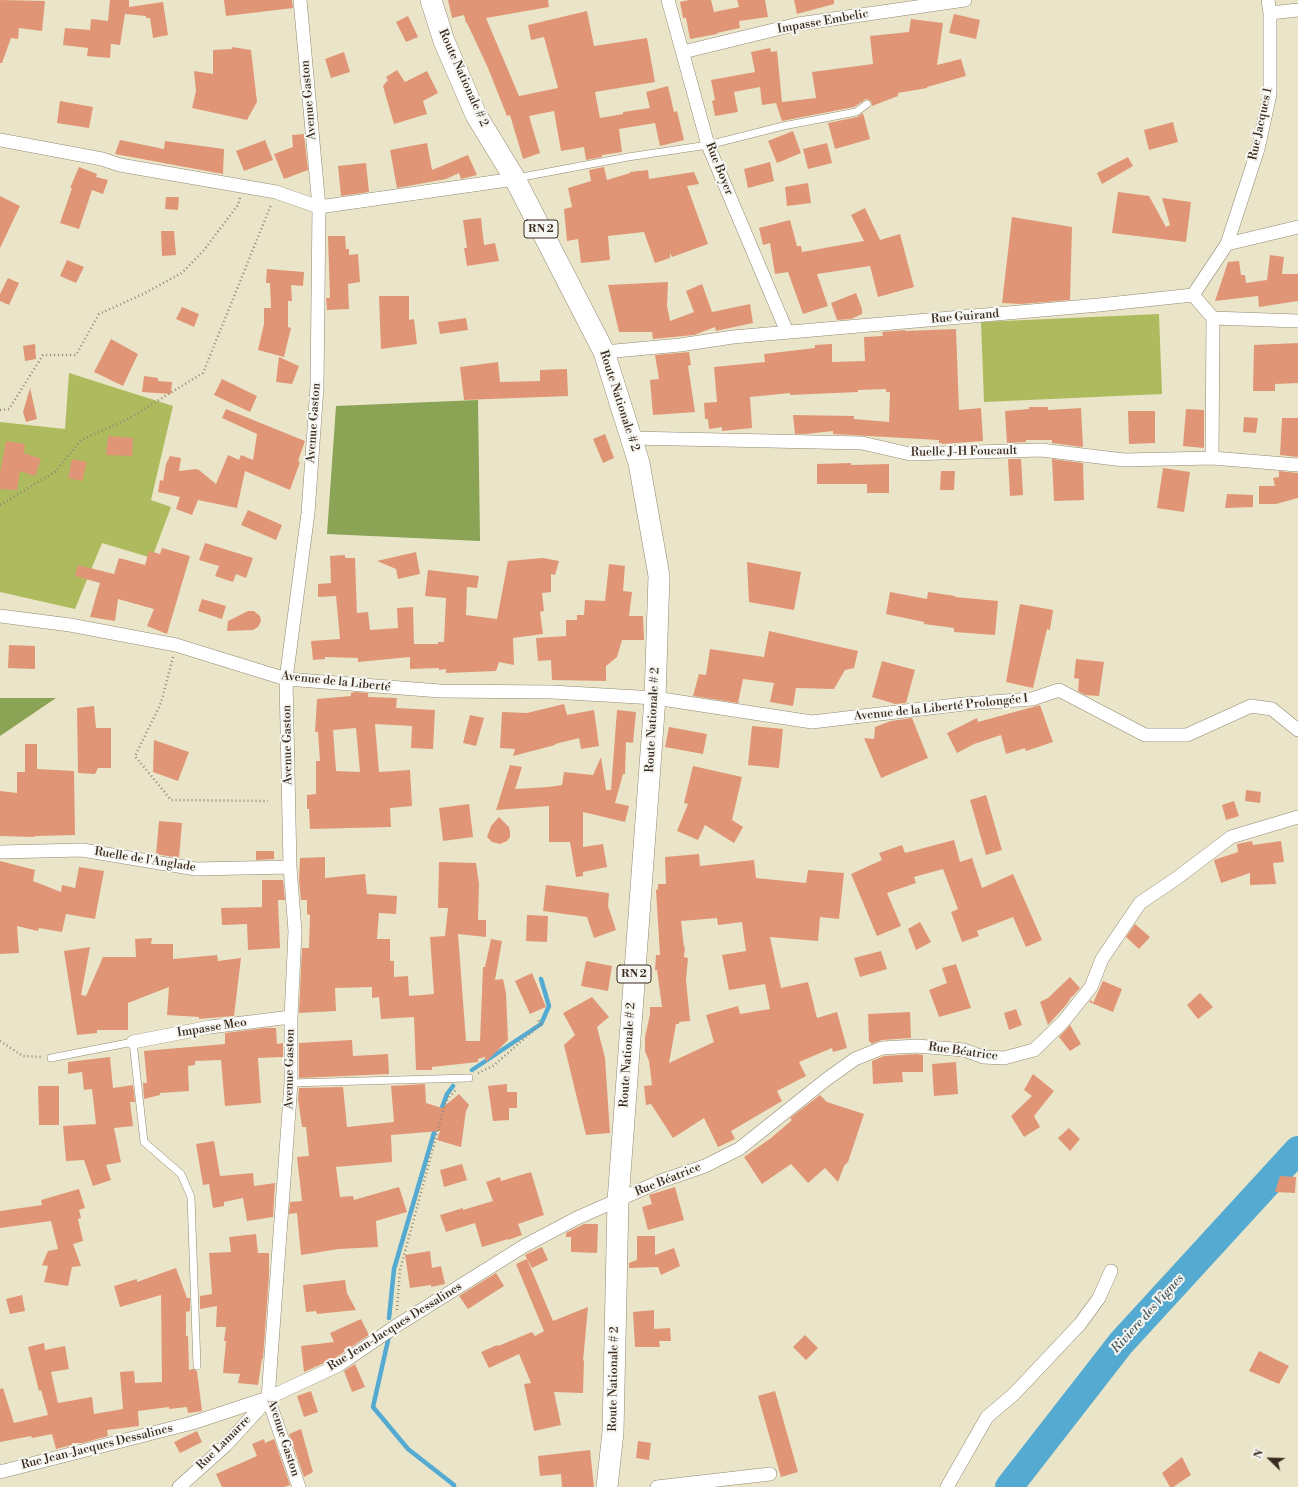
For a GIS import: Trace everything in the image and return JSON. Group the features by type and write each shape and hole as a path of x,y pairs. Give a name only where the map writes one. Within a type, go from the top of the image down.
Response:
{"main road":[{"name":"Route Nationale # 2","path":"431,0 444,41 476,115 515,179 604,352 639,463 659,576 655,698 618,1201 613,1432 607,1487"}],"street":[{"name":"Avenue Gaston","path":"299,1487 268,1398 291,1083 291,1017 295,931 290,866 286,679 308,513 317,395 319,207 300,0"},
{"name":"Rue Boyer","path":"668,0 708,145 787,332"},
{"name":"Impasse Embelic","path":"683,52 798,24 965,0"},
{"path":"1269,6 1298,10"},
{"name":"Rue Jacques 1","path":"1227,244 1258,149 1270,94 1269,6"},
{"path":"0,140 102,159 120,165 276,192 319,207 515,179"},
{"path":"1212,458 1213,318 1193,295 1227,244 1298,227"},
{"name":"Rue Guirand","path":"604,352 680,345 733,337 1193,295"},
{"path":"1213,318 1298,321"},
{"name":"Ruelle J-H Foucault","path":"631,438 862,443 910,454 1041,450 1124,460 1212,458 1298,465"},
{"name":"Avenue de la Liberté","path":"0,616 70,625 176,645 286,679 440,691 552,692 655,698"},
{"name":"Avenue de la Liberté Prolongée I","path":"655,698 812,722 964,704 1032,699 1059,690 1145,735 1187,735 1251,706 1272,709 1298,730"},
{"name":"Rue Béatrice","path":"618,1201 661,1181 705,1166 739,1150 827,1079 856,1059 882,1048 917,1046 964,1050 984,1058 1004,1058 1034,1050 1063,1022 1091,987 1102,959 1140,903 1177,878 1231,837 1298,817"},
{"name":"Ruelle de l'Anglade","path":"0,852 82,850 196,869 290,866"},
{"name":"Impasse Meo","path":"133,1042 210,1026 291,1017"},
{"name":"Rue Jean-Jacques Dessalines","path":"0,1472 192,1423 268,1398 339,1365 396,1326 524,1246 577,1218 618,1201"},
{"path":"947,1487 987,1417 1014,1394 1080,1324 1099,1298 1111,1272"},
{"name":"Rue Lamarre","path":"179,1487 226,1445 268,1398"},
{"path":"657,1487 770,1474"}],"lane":[{"path":"515,179 613,160 708,145 783,126 856,112 866,104"},
{"path":"51,1058 133,1042 144,1142 181,1174 191,1197 197,1366"},
{"path":"291,1083 469,1078"}],"path":[{"path":"0,505 55,472 81,440 128,419 203,373 267,218 276,192"},
{"path":"0,410 9,410 43,355 76,355 99,314 143,294 182,273 204,250 238,205 241,196"},
{"path":"176,645 161,703 135,756 171,800 268,801"},
{"path":"396,1326 400,1270 445,1104 449,1097 469,1078 493,1066 541,1024 537,1019"},
{"path":"0,1041 24,1056 51,1058"}],"green space":[{"path":"1159,314 1162,394 984,402 981,322"},
{"path":"69,373 173,406 151,500 171,507 152,558 102,543 75,609 0,592 0,422 65,429"},
{"path":"478,400 480,541 327,534 336,406"},
{"path":"0,698 56,698 0,736"}],"building":[{"path":"0,0 45,1 42,31 19,28 18,39 11,38 2,63 0,63"},
{"path":"110,0 129,0 129,7 163,2 168,35 153,38 150,18 146,18 146,16 125,14 120,45 111,44 110,58 87,56 88,48 63,45 65,28 90,30 91,19 108,21"},
{"path":"224,0 292,0 293,8 226,16"},
{"path":"448,0 548,0 549,7 486,18 519,96 558,88 544,37 531,40 528,25 587,11 594,46 647,38 655,82 595,92 600,118 623,114 623,112 650,108 646,92 668,86 674,112 677,111 684,140 660,146 655,123 619,129 622,152 602,155 602,157 586,160 584,147 561,151 554,111 529,116 540,153 523,159 510,115 507,116 488,68 466,23 464,15 452,18"},
{"path":"689,0 711,0 714,12 739,7 737,0 765,0 768,17 739,21 740,28 690,39 686,18 683,18 680,2"},
{"path":"794,0 834,0 834,4 797,14"},
{"path":"954,14 980,20 976,39 949,33"},
{"path":"408,16 418,37 406,42 396,22"},
{"path":"911,19 943,23 937,65 961,59 966,76 927,88 898,93 898,96 872,106 871,101 866,99 854,107 782,121 776,103 762,105 760,87 734,92 738,112 715,116 712,101 715,100 711,80 755,72 751,52 770,48 771,52 777,51 782,102 816,98 812,72 873,64 870,36 909,32"},
{"path":"232,47 251,50 257,102 247,120 192,108 196,91 194,71 213,74 213,50 232,49"},
{"path":"344,52 350,72 331,78 325,59"},
{"path":"397,70 405,82 427,71 438,93 423,101 427,114 394,124 383,86 388,80 386,77"},
{"path":"60,101 93,107 89,128 57,123"},
{"path":"863,113 870,139 835,149 828,123 857,117"},
{"path":"1173,122 1178,142 1149,150 1144,130"},
{"path":"793,131 801,153 777,163 768,141"},
{"path":"304,134 308,170 284,179 274,154 293,147 292,135"},
{"path":"120,140 164,149 165,141 224,149 223,174 115,154"},
{"path":"265,140 273,160 244,171 236,151"},
{"path":"427,143 432,170 468,155 477,175 461,179 459,173 446,179 397,188 390,150"},
{"path":"827,143 832,163 808,169 803,149"},
{"path":"1128,157 1133,166 1102,184 1097,173"},
{"path":"770,162 774,181 748,188 744,169"},
{"path":"366,163 369,192 341,196 338,166"},
{"path":"79,167 97,174 96,177 108,180 103,194 92,190 79,229 60,223 72,188 70,188"},
{"path":"604,167 607,180 630,172 648,170 649,179 694,172 699,184 687,186 708,244 672,257 670,253 670,258 655,263 644,232 608,236 610,260 581,263 578,239 567,241 564,209 572,207 568,188 591,181 589,170"},
{"path":"808,183 811,203 787,206 785,187"},
{"path":"1118,192 1149,196 1166,227 1170,225 1162,198 1191,202 1186,242 1112,233"},
{"path":"0,196 20,206 0,248"},
{"path":"166,197 179,197 178,210 165,209"},
{"path":"865,208 880,240 900,234 914,287 878,297 870,266 817,274 828,306 803,314 788,272 775,274 770,243 763,245 759,228 790,220 797,246 801,246 802,252 864,241 851,215"},
{"path":"1012,217 1072,227 1070,300 1021,304 1002,303"},
{"path":"481,218 484,245 495,243 499,261 467,266 464,248 467,248 463,220"},
{"path":"161,231 174,231 176,255 162,256"},
{"path":"328,236 345,236 346,249 349,249 349,255 358,254 360,282 348,284 349,309 327,310 326,298 330,298"},
{"path":"1270,255 1284,257 1282,274 1298,274 1298,301 1259,307 1258,296 1215,301 1228,262 1239,261 1241,275 1245,275 1246,283 1267,280"},
{"path":"67,260 84,267 76,283 60,276"},
{"path":"267,269 304,272 303,286 291,285 292,301 288,301 288,327 291,328 284,357 258,350 264,324 264,308 271,308 270,283 266,283"},
{"path":"8,278 19,283 9,305 0,301 0,294"},
{"path":"668,282 667,306 670,321 694,312 686,291 702,284 712,312 750,304 753,323 716,331 715,327 694,335 653,339 652,332 619,332 608,285"},
{"path":"856,293 862,309 862,314 851,319 837,320 831,303"},
{"path":"379,296 409,296 409,320 414,319 417,344 381,349"},
{"path":"182,307 199,314 194,327 176,319"},
{"path":"466,318 468,330 440,334 438,322"},
{"path":"956,329 959,410 981,408 983,441 942,444 939,443 939,440 833,434 833,431 795,434 793,415 854,416 854,419 889,422 890,392 886,392 886,389 858,390 858,392 790,395 790,393 750,397 752,428 722,431 722,427 709,429 708,419 705,419 704,403 717,402 714,367 765,362 764,354 815,348 815,345 832,344 832,362 865,361 864,337 883,336 882,332 905,330"},
{"path":"111,339 138,354 123,386 94,372"},
{"path":"1298,343 1298,383 1275,384 1275,391 1253,391 1254,345"},
{"path":"35,344 36,359 25,361 23,346"},
{"path":"689,352 691,365 688,366 695,412 653,415 650,380 659,379 655,355"},
{"path":"279,357 299,366 292,384 276,382"},
{"path":"498,362 500,382 540,381 540,370 567,369 568,396 464,400 460,367"},
{"path":"144,376 158,378 158,381 172,382 171,394 142,392"},
{"path":"222,379 257,396 250,412 214,395"},
{"path":"30,388 37,419 26,422 23,412"},
{"path":"1029,407 1048,407 1048,410 1081,408 1083,447 1052,443 1052,440 1026,440 1026,442 1007,443 1005,411 1029,409"},
{"path":"226,409 305,441 298,461 300,462 290,490 245,471 237,508 198,500 192,515 176,509 180,497 158,492 160,480 163,481 166,464 170,456 181,458 179,471 199,470 216,484 228,455 239,460 241,455 253,460 257,434 222,418"},
{"path":"1186,409 1204,410 1204,448 1183,446"},
{"path":"1128,411 1155,411 1155,443 1129,444"},
{"path":"1244,417 1258,418 1256,433 1243,432"},
{"path":"1282,418 1298,418 1298,457 1280,455"},
{"path":"605,434 614,458 603,463 593,439"},
{"path":"108,436 133,438 132,456 106,455"},
{"path":"6,441 25,444 24,453 41,459 35,476 20,471 17,490 0,489 0,473"},
{"path":"72,459 87,462 82,481 68,478"},
{"path":"1008,459 1021,459 1023,495 1010,496"},
{"path":"1052,459 1083,463 1084,500 1054,501"},
{"path":"851,463 851,465 889,464 889,493 867,493 867,484 817,484 817,464"},
{"path":"1163,468 1190,472 1184,512 1157,508"},
{"path":"941,471 955,471 954,490 940,490"},
{"path":"1279,471 1298,473 1298,498 1276,504 1259,504 1259,486 1275,486 1273,478 1279,477"},
{"path":"1227,494 1253,495 1253,507 1225,508"},
{"path":"248,510 282,525 276,540 241,525"},
{"path":"205,543 253,558 246,578 236,574 233,582 215,576 219,566 199,560"},
{"path":"162,548 190,556 167,634 147,626 154,609 118,599 115,621 90,617 100,583 75,576 78,565 114,574 119,558 145,565 149,551 160,554"},
{"path":"416,552 420,574 398,579 396,569 377,561"},
{"path":"345,555 345,558 355,558 357,615 357,613 368,612 370,630 398,628 397,608 413,607 414,644 438,644 438,642 444,642 446,598 425,596 428,570 479,576 477,588 467,587 466,615 497,619 508,561 543,558 559,561 555,575 551,574 551,592 542,593 544,611 540,612 543,634 513,638 514,665 499,662 496,671 446,673 446,669 439,670 439,668 410,669 410,657 358,662 358,658 325,657 325,659 313,660 311,641 340,639 336,596 318,597 318,584 331,583 330,556"},
{"path":"747,562 801,572 794,610 749,602"},
{"path":"609,564 625,566 623,591 632,592 629,616 643,616 644,640 622,640 617,657 606,666 606,681 552,680 551,660 538,661 536,638 566,636 566,620 577,620 577,615 584,615 585,600 605,601"},
{"path":"890,592 927,599 928,592 955,597 998,601 995,635 954,632 954,628 924,624 924,622 886,614"},
{"path":"202,599 226,606 222,619 198,611"},
{"path":"1020,604 1053,610 1050,630 1047,629 1033,688 1006,682"},
{"path":"248,611 254,611 260,616 261,621 258,627 253,630 227,631 228,621"},
{"path":"769,631 858,651 854,668 845,670 834,689 796,688 793,706 770,702 774,683 743,679 738,703 693,696 699,674 706,675 710,649 764,657"},
{"path":"9,645 35,646 35,669 8,668"},
{"path":"1076,659 1104,662 1099,696 1085,695 1078,691 1079,679 1074,678"},
{"path":"882,661 915,670 906,703 895,704 872,697"},
{"path":"351,693 368,693 368,697 397,698 396,708 435,710 433,749 411,748 412,726 375,724 379,772 410,770 412,806 390,808 391,827 310,829 309,809 307,809 307,795 316,794 316,761 320,761 318,732 315,732 317,699 351,696","holes":["356,728 360,772 336,771 333,730"]},
{"path":"564,704 567,715 594,710 599,746 581,749 579,738 513,756 515,749 500,748 502,712 527,713"},
{"path":"1040,705 1053,742 1026,751 1025,748 1006,754 1001,735 974,744 957,753 947,733 977,718 978,722"},
{"path":"94,706 96,728 111,728 111,768 98,768 95,774 78,773 77,708"},
{"path":"617,710 636,712 633,743 626,742 625,774 623,774 615,803 629,806 625,822 583,812 583,847 603,844 607,867 583,872 583,876 576,877 570,842 549,842 549,806 496,810 510,765 522,767 515,789 548,787 562,785 564,772 593,775 601,757 606,790 611,790"},
{"path":"470,715 484,718 476,746 463,743"},
{"path":"912,718 928,758 881,778 864,738 874,739 875,727 891,721"},
{"path":"752,726 783,729 779,768 748,765"},
{"path":"669,727 707,734 703,754 665,747"},
{"path":"154,740 189,752 178,781 153,772"},
{"path":"25,744 37,744 37,769 74,771 75,835 33,837 0,836 0,791 17,793 17,772 25,772"},
{"path":"693,766 742,777 732,820 743,827 734,843 705,825 698,840 677,831 688,804 684,803"},
{"path":"1246,790 1261,792 1260,803 1245,801"},
{"path":"986,795 1002,850 986,855 970,800"},
{"path":"1234,801 1239,816 1226,820 1222,805"},
{"path":"469,804 473,837 443,841 439,808"},
{"path":"499,817 509,827 510,832 510,837 507,841 500,844 492,842 487,837 491,826"},
{"path":"159,821 182,823 179,858 156,854"},
{"path":"954,840 960,862 972,858 982,888 1013,874 1042,940 1026,947 1013,917 977,931 979,936 962,942 951,912 958,909 943,869 914,877 916,883 887,893 901,926 877,936 851,874 882,860 879,853 902,845 905,853"},
{"path":"1252,841 1253,845 1281,841 1284,862 1273,863 1276,884 1250,885 1250,873 1221,883 1214,860 1238,852 1237,844"},
{"path":"256,851 274,851 274,859 256,860"},
{"path":"699,854 700,866 754,860 756,878 806,883 808,870 844,873 839,919 820,917 818,941 770,937 781,988 808,982 817,1018 837,1012 847,1048 833,1052 832,1048 799,1062 806,1076 777,1091 782,1101 731,1131 735,1139 718,1147 704,1118 673,1138 651,1104 646,1105 644,1086 652,1085 649,1061 645,1051 645,1037 650,1007 662,1007 657,970 655,970 656,955 660,955 656,890 658,889 658,884 666,884 665,857","holes":["717,918 718,925 742,922 746,951 722,955 729,990 765,984 770,1009 740,1014 738,1006 706,1015 714,1042 669,1063 676,1024 679,1024 679,1022 690,1021 686,980 688,958 684,957 685,947 681,921"]},
{"path":"325,857 325,878 365,874 367,894 397,896 396,914 379,913 377,939 390,939 390,961 394,961 394,977 408,976 409,996 434,994 430,937 445,936 448,908 438,908 439,862 476,863 479,884 478,920 486,920 486,937 458,934 466,1041 480,1041 483,967 485,967 491,939 502,941 495,980 503,979 506,993 508,1040 486,1062 485,1057 478,1059 478,1062 432,1067 432,1070 416,1070 414,1017 381,1019 379,997 372,998 372,987 335,988 336,1011 299,1013 302,948 309,948 310,915 307,914 307,900 301,900 299,880 300,858"},
{"path":"0,861 35,870 33,881 61,892 62,885 75,888 79,867 104,871 95,919 66,914 62,932 39,928 38,931 17,926 19,953 0,954"},
{"path":"262,880 283,880 285,900 278,900 280,948 248,950 247,924 222,925 221,908 262,907"},
{"path":"546,885 609,893 608,906 616,930 594,938 587,917 543,911"},
{"path":"527,915 548,916 547,942 526,941"},
{"path":"920,922 931,942 916,950 908,929"},
{"path":"1135,924 1150,937 1139,949 1126,937"},
{"path":"152,938 151,944 173,944 173,959 217,955 218,961 241,958 234,1016 199,1019 199,1017 167,1015 169,987 128,1003 128,1030 97,1030 97,1033 77,1035 64,951 90,947 81,995 86,996 103,957 136,957 135,939"},
{"path":"881,951 887,969 860,977 854,958"},
{"path":"586,961 612,966 608,991 581,986"},
{"path":"956,964 971,1008 939,1017 929,990 947,983 942,968"},
{"path":"532,973 546,1007 530,1014 515,981"},
{"path":"1070,977 1080,988 1048,1025 1040,1002 1048,998"},
{"path":"1103,981 1122,989 1113,1012 1089,1002 1091,1000 1093,1003"},
{"path":"1200,993 1213,1007 1198,1019 1187,1005"},
{"path":"592,997 609,1017 597,1027 605,1058 610,1133 586,1135 564,1045 575,1035 563,1013"},
{"path":"1016,1009 1022,1025 1009,1030 1004,1013"},
{"path":"910,1012 911,1038 882,1040 871,1044 871,1042 869,1042 868,1014"},
{"path":"1070,1025 1081,1044 1070,1051 1059,1037"},
{"path":"276,1028 277,1044 283,1043 283,1057 258,1058 261,1103 225,1106 221,1060 195,1061 195,1065 188,1066 189,1091 160,1093 160,1095 144,1099 143,1083 147,1083 144,1051 225,1044 225,1033"},
{"path":"352,1040 353,1056 388,1054 389,1074 299,1078 299,1043"},
{"path":"923,1055 923,1072 902,1072 903,1082 873,1084 872,1061 884,1056"},
{"path":"110,1057 113,1088 133,1085 135,1102 130,1102 133,1126 114,1128 121,1162 106,1165 111,1180 93,1186 84,1160 66,1161 63,1126 96,1124 92,1089 84,1090 82,1072 68,1074 68,1062"},
{"path":"956,1062 958,1094 934,1096 932,1064"},
{"path":"1033,1074 1054,1091 1034,1116 1040,1127 1024,1137 1011,1116 1032,1096 1024,1090"},
{"path":"425,1084 426,1103 442,1108 459,1094 469,1105 466,1111 461,1147 437,1140 440,1131 391,1135 392,1162 336,1167 340,1197 353,1196 354,1200 399,1187 407,1212 376,1221 378,1247 339,1249 301,1255 297,1213 289,1214 290,1202 302,1201 297,1157 309,1156 306,1127 302,1127 298,1099 299,1088 343,1087 347,1127 394,1122 391,1086"},
{"path":"507,1084 507,1092 517,1092 517,1108 509,1108 509,1120 493,1121 488,1086"},
{"path":"38,1086 59,1086 59,1125 39,1125"},
{"path":"820,1095 827,1102 864,1114 848,1162 844,1166 838,1182 825,1168 808,1183 791,1164 762,1184 744,1157 771,1138 792,1120 790,1118"},
{"path":"1069,1128 1080,1139 1070,1151 1058,1138"},
{"path":"214,1141 220,1176 253,1173 254,1186 275,1183 273,1217 247,1221 243,1198 224,1202 224,1206 213,1208 209,1184 203,1185 196,1144"},
{"path":"462,1164 467,1180 444,1187 440,1170"},
{"path":"531,1172 544,1215 518,1224 522,1235 482,1247 475,1223 446,1232 440,1215 493,1201 486,1182 500,1177 501,1181"},
{"path":"1280,1176 1296,1177 1295,1193 1275,1192"},
{"path":"675,1187 684,1220 648,1230 642,1207 652,1204 649,1195"},
{"path":"79,1189 85,1208 79,1210 81,1218 78,1219 83,1241 73,1244 81,1266 72,1267 68,1286 44,1282 48,1266 42,1265 48,1251 58,1249 51,1221 0,1228 0,1211 42,1205 41,1200"},
{"path":"584,1224 598,1224 597,1253 571,1252 571,1237 566,1237 566,1233"},
{"path":"256,1234 258,1253 269,1253 269,1275 263,1359 258,1385 238,1383 240,1374 223,1373 226,1327 216,1327 217,1306 200,1309 200,1296 212,1294 209,1253 231,1252 229,1237"},
{"path":"637,1236 655,1236 655,1255 674,1248 680,1266 661,1275 658,1267 629,1268 629,1263 637,1260"},
{"path":"542,1247 548,1260 532,1268 525,1255"},
{"path":"430,1251 432,1268 441,1266 445,1284 431,1287 431,1285 410,1288 405,1255"},
{"path":"527,1259 553,1321 588,1307 583,1361 584,1360 583,1393 554,1392 561,1425 534,1431 524,1384 531,1383 519,1354 489,1368 481,1352 532,1332 535,1336 544,1331 516,1264"},
{"path":"176,1268 187,1298 190,1298 190,1311 186,1312 186,1336 188,1336 189,1370 193,1369 197,1371 202,1411 188,1413 187,1407 169,1409 169,1407 138,1411 139,1426 107,1430 108,1436 83,1443 72,1443 72,1445 56,1449 52,1434 32,1438 31,1436 0,1442 0,1389 3,1388 14,1423 48,1415 41,1390 39,1391 28,1347 44,1343 45,1350 65,1346 69,1369 51,1372 58,1403 92,1397 94,1414 123,1409 120,1372 134,1371 135,1383 162,1382 161,1295 120,1307 114,1286 137,1279 137,1282"},
{"path":"496,1273 504,1286 468,1309 459,1296"},
{"path":"345,1280 347,1293 356,1310 317,1314 316,1311 306,1312 303,1285"},
{"path":"22,1295 25,1311 10,1314 6,1299"},
{"path":"654,1310 654,1329 670,1328 671,1341 659,1341 660,1347 635,1347 633,1312"},
{"path":"361,1319 369,1335 335,1358 304,1372 301,1346 334,1342 330,1333"},
{"path":"805,1335 818,1348 806,1360 793,1347"},
{"path":"1259,1351 1289,1366 1279,1384 1249,1371"},
{"path":"355,1364 365,1387 352,1392 344,1371"},
{"path":"311,1391 318,1412 304,1417 297,1396"},
{"path":"775,1391 798,1472 781,1477 758,1396"},
{"path":"301,1429 313,1472 304,1477 289,1434"},
{"path":"197,1431 202,1442 180,1453 174,1442"},
{"path":"264,1439 265,1443 274,1439 290,1485 284,1487 222,1487 216,1474 257,1456 252,1444"},
{"path":"638,1441 651,1443 649,1460 636,1458"},
{"path":"590,1450 594,1487 562,1487 561,1474 540,1476 538,1456"},
{"path":"1182,1457 1191,1475 1173,1487 1170,1487 1162,1473"}],"waterway":[{"path":"472,1070 541,1024 549,1006 541,979"},
{"path":"440,1113 447,1094 453,1086"},
{"path":"389,1318 394,1269 436,1126"},
{"name":"Riviere des Vignes","path":"1009,1487 1121,1343 1298,1150"},
{"path":"389,1336 373,1407 408,1449 454,1485 454,1487"}]}
